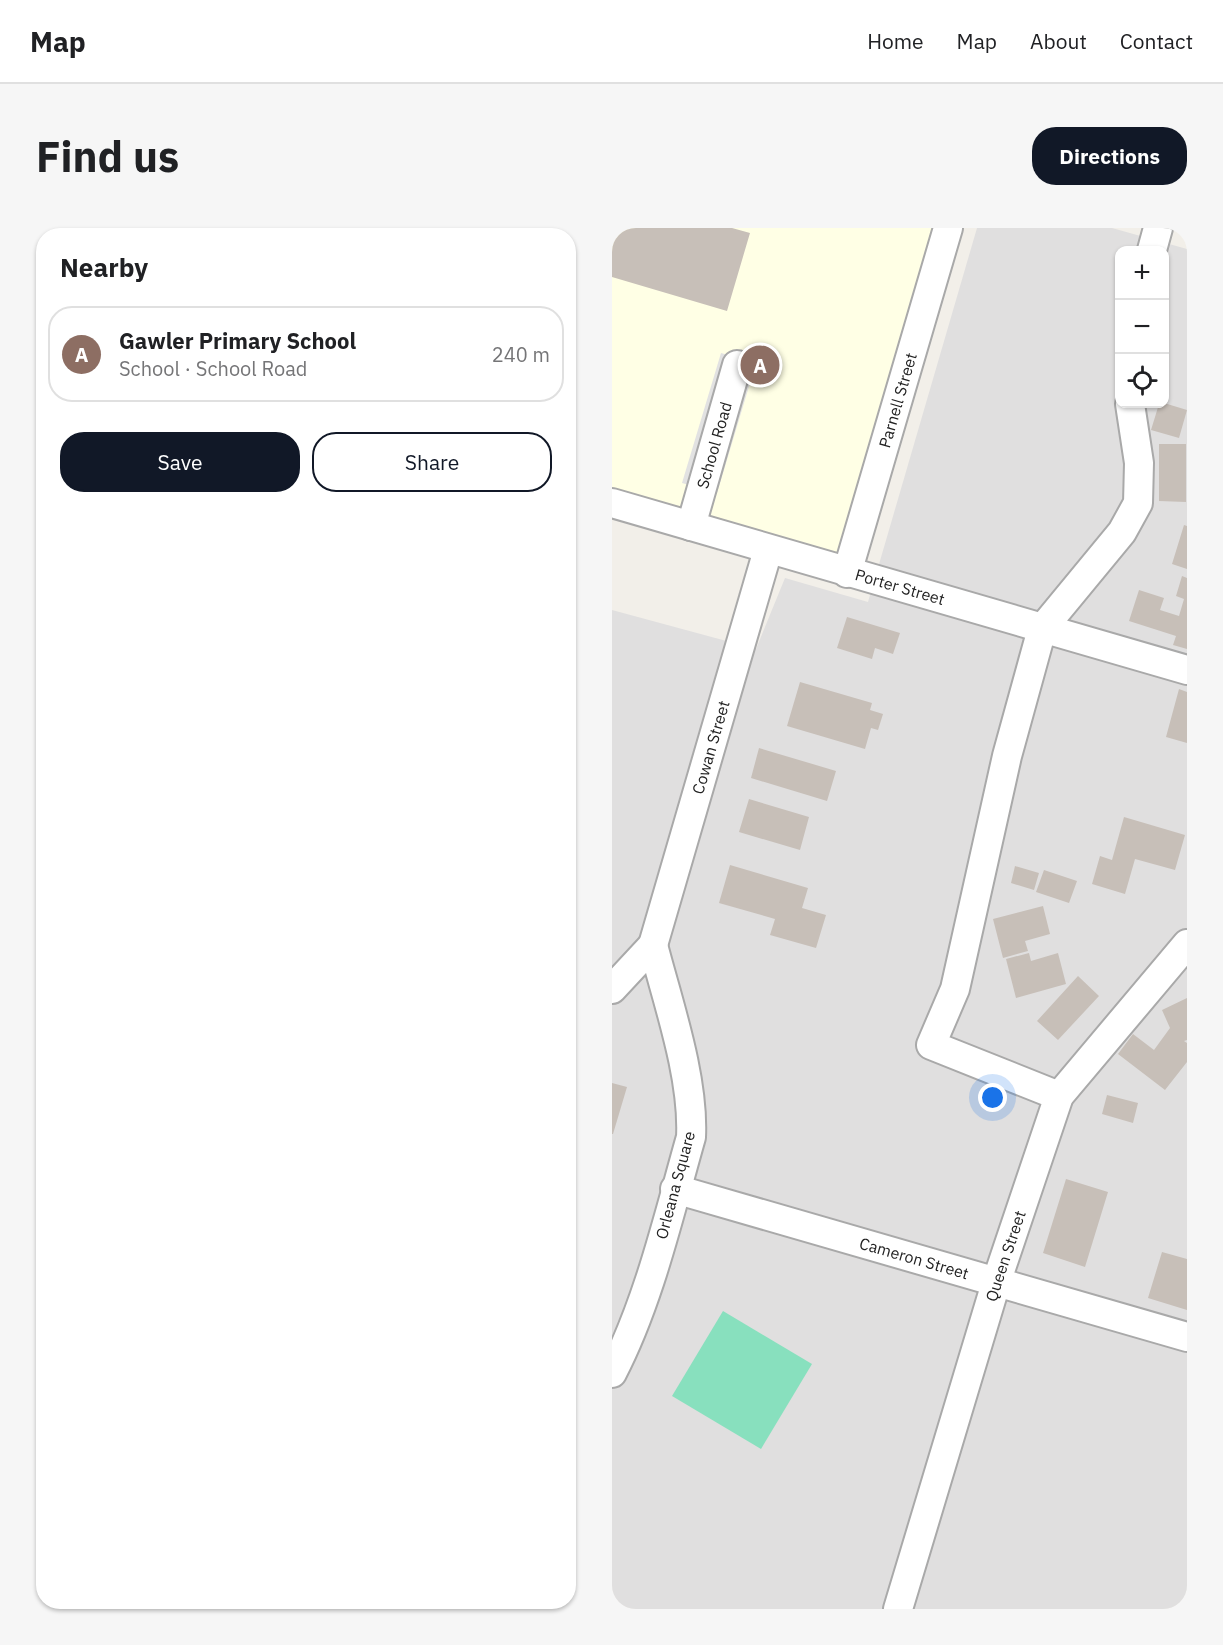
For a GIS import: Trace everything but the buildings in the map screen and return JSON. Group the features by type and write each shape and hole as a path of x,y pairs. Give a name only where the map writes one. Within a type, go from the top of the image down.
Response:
{"street":[{"name":"Parnell Street","path":"847,573 948,228"},
{"path":"1153,246 1158,228"},
{"name":"School Road","path":"691,526 737,365"},
{"path":"1059,1096 931,1045 955,989 961,968 1008,756 1042,629 1122,532 1138,503 1139,463 1132,408"},
{"name":"Porter Street","path":"612,503 1187,670"},
{"name":"Cowan Street","path":"653,945 768,550"},
{"name":"Queen Street","path":"898,1609 996,1283 1059,1096 1187,944"},
{"path":"612,989 653,945"},
{"name":"Orleana Square","path":"612,1373 637,1314 691,1137 692,1117 676,1031 653,945"},
{"name":"Cameron Street","path":"675,1189 1187,1337"}],"shaded area":[{"path":"612,228 948,228 847,573 612,503"},
{"path":"977,228 1112,228 1187,249 1187,1609 612,1609 612,610 756,649 785,578 868,602"},
{"path":"721,353 756,363 717,493 682,483"}],"green space":[{"path":"723,1311 812,1364 761,1449 672,1396"}],"place":[{"name":"Gawler Primary School","path":"760,365"}]}
